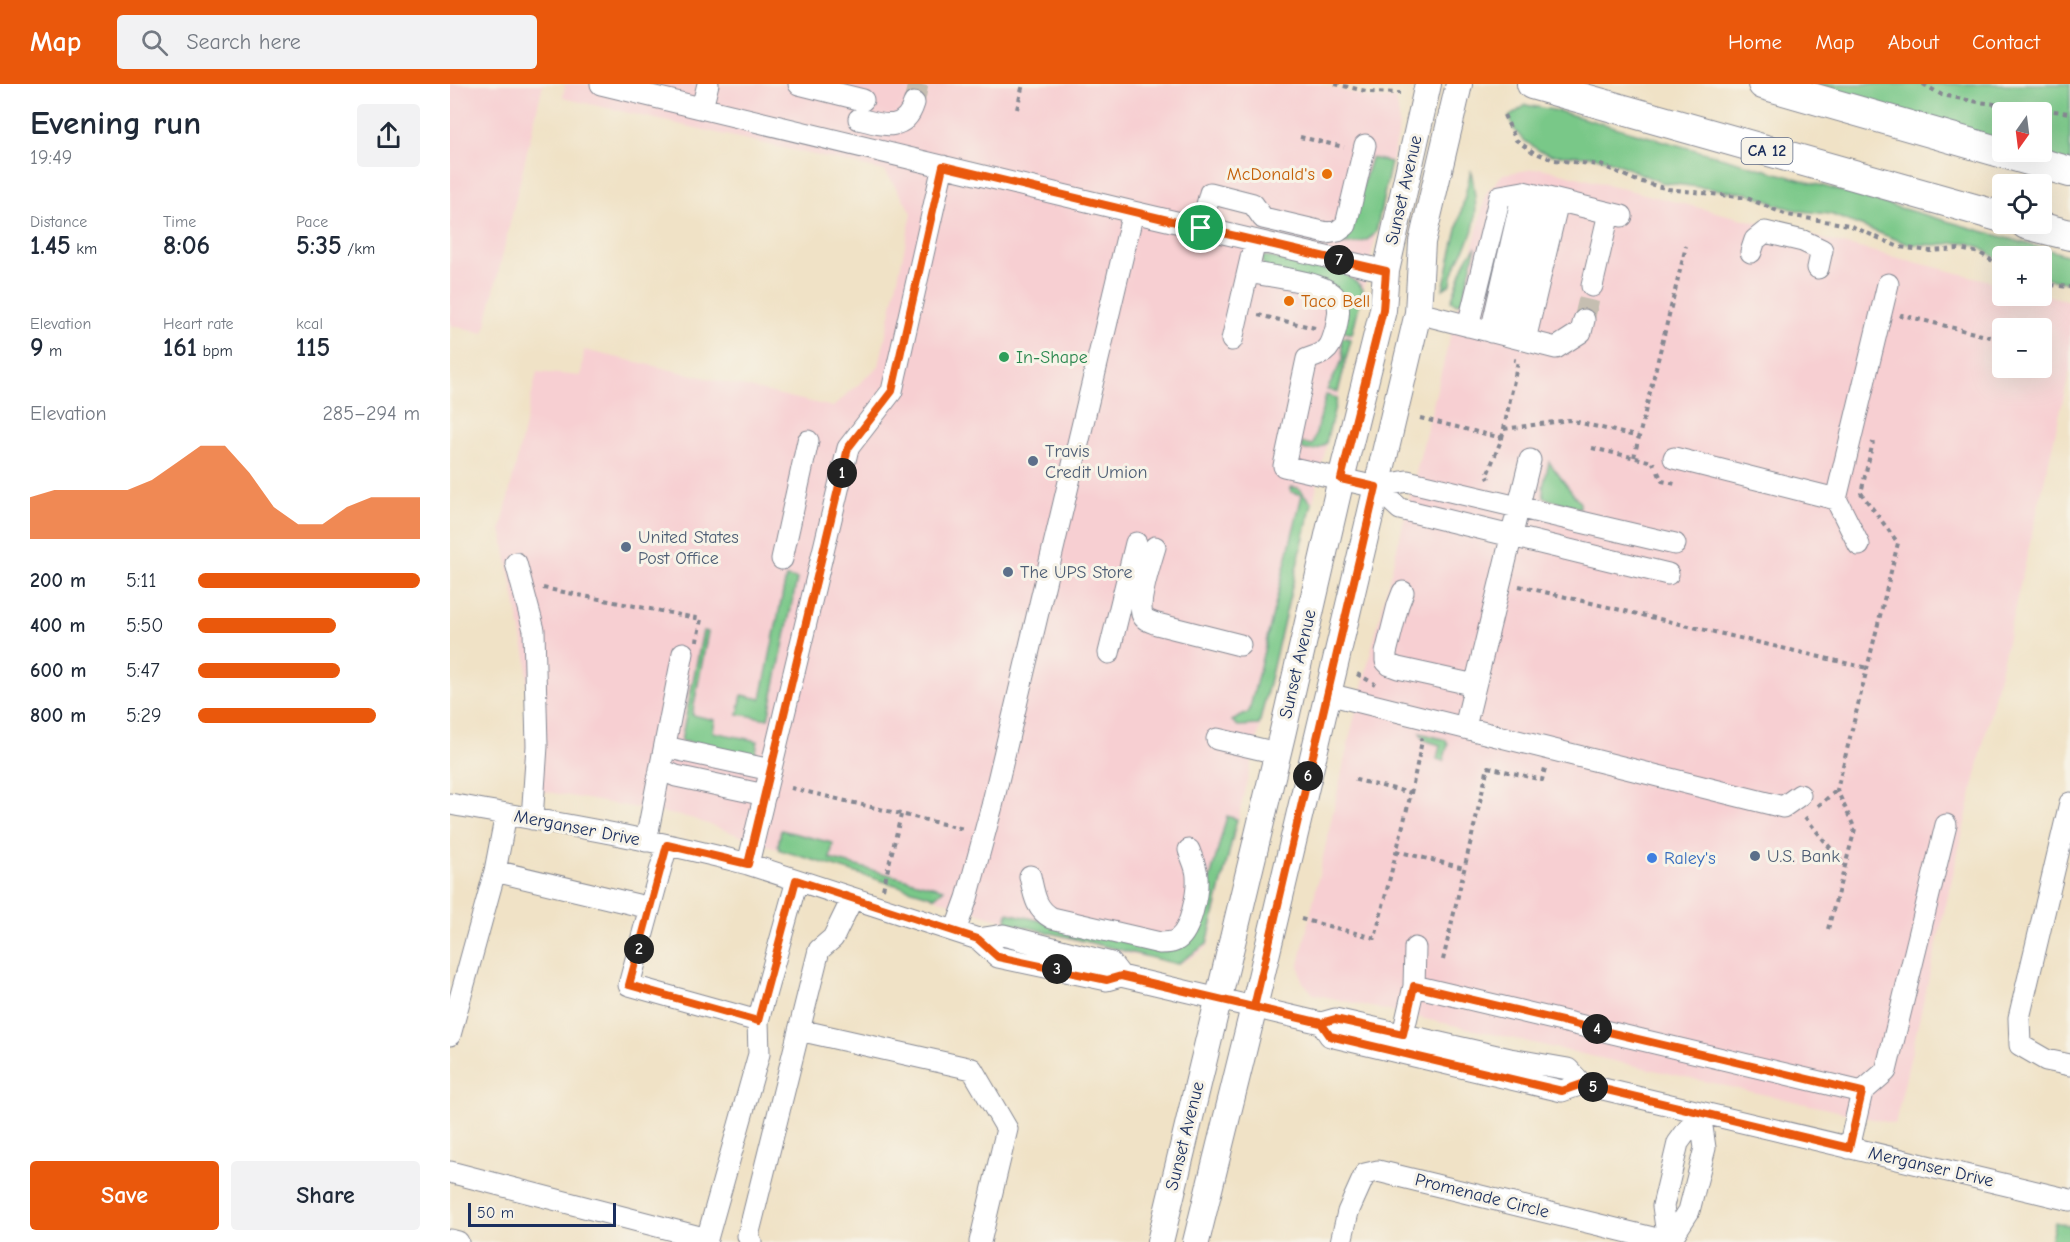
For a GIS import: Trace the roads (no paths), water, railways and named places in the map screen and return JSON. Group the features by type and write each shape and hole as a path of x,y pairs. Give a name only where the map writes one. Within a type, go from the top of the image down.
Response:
{"highway":[{"name":"CA 12","path":"1532,84 1992,214"},
{"path":"1763,84 2070,172"},
{"path":"2052,230 2070,235"}],"main road":[{"name":"Sunset Avenue","path":"1160,1242 1383,310 1386,271 1428,84"},
{"name":"Sunset Avenue","path":"1196,1242 1418,313 1422,242 1459,84"}],"street":[{"path":"601,84 1386,271"},
{"path":"702,108 708,84"},
{"path":"799,84 862,101 881,125 893,125 903,121 909,116 914,103"},
{"path":"853,144 862,101"},
{"path":"1201,228 1210,193 1253,204 1263,218 1326,233 1338,231 1346,225 1365,145"},
{"path":"748,864 848,448 892,391 943,166"},
{"path":"1468,326 1500,196 1540,196 1615,214 1592,286"},
{"path":"1507,336 1540,196"},
{"path":"955,931 967,897 967,866 992,806 1133,212"},
{"path":"1751,252 1755,240 1765,232 1803,241 1822,250 1818,268"},
{"path":"1232,340 1255,240"},
{"path":"1248,272 1321,286 1335,296 1339,312 1332,345 1320,355 1307,359 1284,466 1376,487 1407,482 1675,544"},
{"path":"1860,545 1836,499 1888,284"},
{"path":"1418,313 1556,348 1581,332 1584,321"},
{"path":"782,559 808,441"},
{"path":"1674,458 1836,499"},
{"path":"1465,727 1530,460"},
{"path":"1376,487 1400,509 1668,574"},
{"path":"1109,654 1145,545 1141,603 1142,614 1146,620 1240,645"},
{"path":"516,563 534,630 537,746 532,819"},
{"path":"1403,592 1386,653 1386,661 1398,668 1475,686"},
{"path":"690,647 672,712 660,770 657,843 650,908 629,985 758,1021"},
{"path":"1328,694 1783,807 1800,795"},
{"path":"1217,740 1277,753"},
{"path":"665,747 771,770"},
{"path":"660,770 676,776 765,795"},
{"path":"2070,802 2064,855 2019,1018 2020,1045 2046,1060 2070,1065"},
{"name":"Merganser Drive","path":"450,804 657,843 748,864 978,939 1003,935 1111,963 1121,976 1321,1023 1335,1019 1568,1070 1582,1084 2070,1200"},
{"path":"450,1035 495,871 506,814"},
{"path":"1849,1148 1862,1092 1886,1071 1946,825"},
{"path":"1030,876 1040,909 1052,918 1160,943 1170,942 1178,939 1189,925 1197,886 1197,871 1190,850"},
{"path":"495,871 650,908"},
{"path":"450,1172 706,1239 759,1054 758,1021 796,880"},
{"path":"751,1242 748,1236 819,950 833,938 852,899"},
{"path":"1403,1034 1414,986 1414,948"},
{"path":"1414,986 1862,1092"},
{"name":"Merganser Drive","path":"1321,1023 1330,1036 1562,1091 1582,1084"},
{"path":"799,1030 972,1069 1007,1129 980,1242"},
{"path":"1669,1242 1664,1206 1678,1143 1700,1113"},
{"name":"Promenade Circle","path":"1341,1242 1348,1212 1365,1174 1378,1171 1669,1242"},
{"path":"450,1240 458,1242"}],"tunnel":[{"path":"914,103 918,84"},
{"path":"1584,320 1592,286"}],"place":[{"name":"McDonald's","path":"1327,174"},
{"name":"Taco Bell","path":"1289,301"},
{"name":"In-Shape","path":"1004,357"},
{"name":"Travis Credit Umion","path":"1033,461"},
{"name":"United States Post Office","path":"626,547"},
{"name":"The UPS Store","path":"1008,572"},
{"name":"U.S. Bank","path":"1755,856"},
{"name":"Raley's","path":"1652,858"}]}
